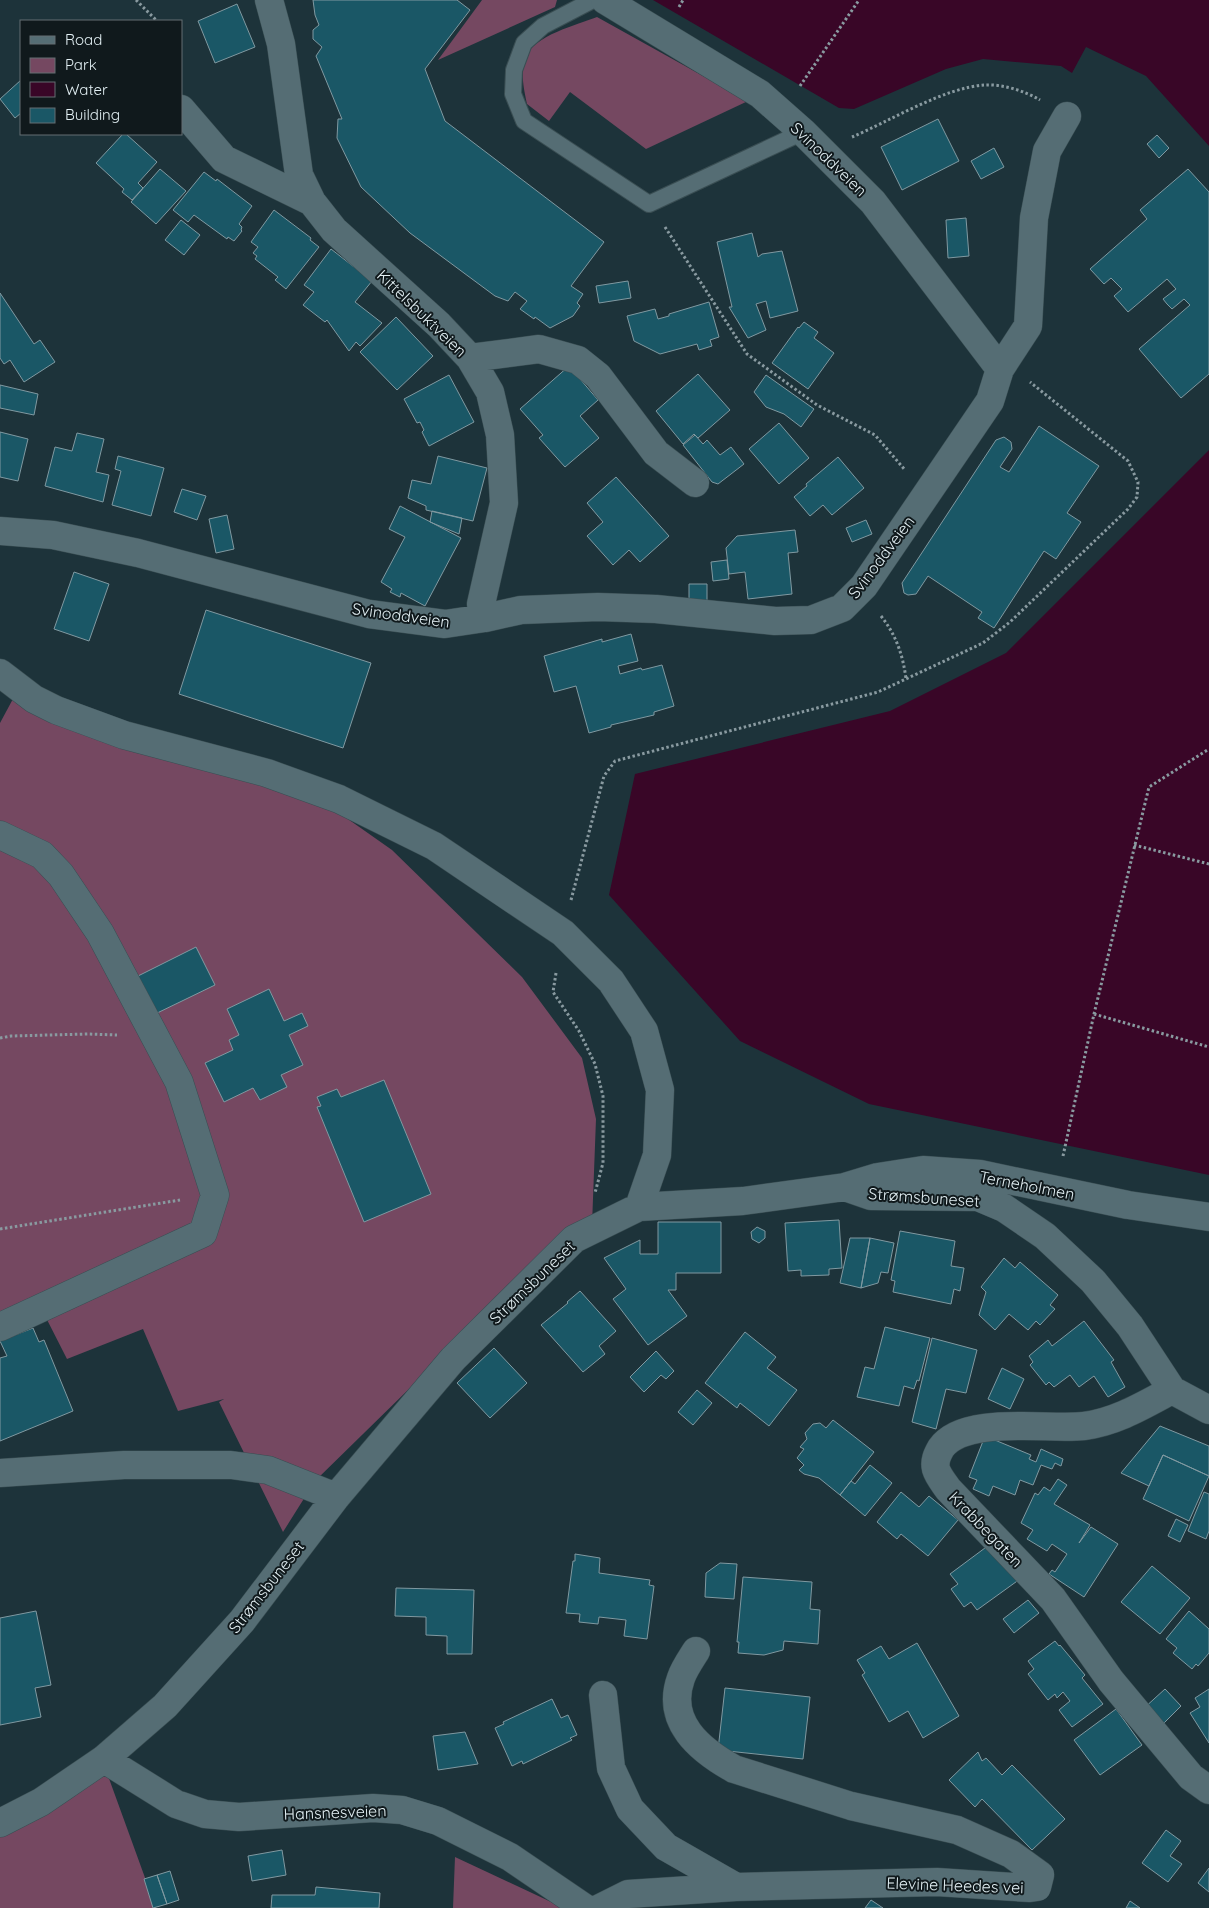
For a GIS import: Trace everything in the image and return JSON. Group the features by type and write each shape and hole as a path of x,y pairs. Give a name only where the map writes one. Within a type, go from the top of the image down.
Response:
{"street":[{"name":"Kittelsbuktveien","path":"269,0 281,44 299,175 312,202 334,230 439,325 470,358 490,392 500,435 504,503 481,604 485,618"},
{"name":"Svinoddveien","path":"0,531 54,535 138,553 369,614 445,624 521,610 598,606 656,608 775,621 811,620 842,608 864,586 990,401 1000,370 873,202 812,141 760,94 605,0"},
{"name":"Kittelsbuktveien","path":"182,110 224,159 312,202"},
{"path":"1000,370 1028,326 1034,218 1047,151 1066,116"},
{"path":"470,358 538,349 578,360 598,376 656,453 695,483"},
{"path":"0,673 34,699 56,710 124,735 267,774 338,799 434,846 563,933 611,982 644,1031 660,1090 657,1155 640,1207"},
{"path":"0,835 42,856 61,875 100,933 179,1082 215,1195 203,1233 0,1327"},
{"name":"Terneholmen","path":"845,1187 878,1177 923,1170 980,1174 1128,1205 1209,1217"},
{"name":"Strømsbuneset","path":"0,1823 41,1802 104,1760 165,1706 242,1621 336,1497 454,1359 574,1239 640,1207 743,1201 845,1187 871,1196 978,1197 1004,1208 1045,1236 1093,1281 1130,1326 1172,1390 1209,1410"},
{"name":"Krabbegaten","path":"1172,1390 1121,1417 1085,1426 982,1427 961,1433 944,1445 936,1456 936,1469 948,1489 1053,1599 1111,1681 1191,1777 1209,1790"},
{"path":"0,1473 124,1465 231,1465 268,1470 336,1497"},
{"name":"Elevine Heedes vei","path":"600,1908 628,1894 736,1887 937,1882 1037,1887 1040,1875 1011,1854 957,1830 851,1806 734,1769 718,1760 698,1745 683,1726 677,1701 681,1678 696,1651"},
{"path":"603,1695 611,1768 630,1809 666,1848 736,1887"},
{"name":"Hansnesveien","path":"104,1760 176,1804 205,1814 239,1817 373,1808 402,1810 438,1821 510,1857 585,1908"}],"lane":[{"path":"592,0 544,26 524,43 514,70 513,94 524,121 649,204 812,141"}],"path":[{"path":"136,0 156,20"},
{"path":"798,89 859,0"},
{"path":"812,141 960,89 986,85 1010,88 1028,95 1066,116"},
{"path":"649,204 747,354 817,405 875,435 926,495"},
{"path":"594,1195 603,1163 603,1096 595,1064 583,1039 554,992 563,933 604,776 616,761 878,692 982,643 1010,622 1128,508 1137,497 1138,482 1128,461 1025,379 1000,370"},
{"path":"878,612 890,627 898,645 903,658 906,679"},
{"path":"1063,1156 1094,1014 1148,787 1209,749"},
{"path":"1134,845 1209,864"},
{"path":"1094,1014 1209,1047"},
{"path":"0,1038 88,1034 155,1037"},
{"path":"0,1229 215,1195"}],"green space":[{"path":"482,0 557,0 555,7 438,60"},
{"path":"597,17 748,101 646,149 570,92 549,121 527,104 523,75 525,58 537,43 546,37"},
{"path":"14,697 301,786 392,850 522,977 582,1058 596,1119 592,1225 458,1341 315,1481 283,1532 219,1402 224,1399 178,1411 143,1329 67,1359 38,1302 0,1332 0,723"},
{"path":"107,1773 156,1908 0,1908 0,1827"},
{"path":"455,1857 564,1908 453,1908"}],"water":[{"path":"653,0 1209,0 1209,146 1146,76 1086,47 1072,73 1061,66 983,59 946,69 854,109 839,108"},
{"path":"1209,450 1209,1175 869,1104 740,1041 609,895 635,774 890,711 1006,653"}],"building":[{"path":"313,0 457,0 470,10 425,69 445,121 604,242 571,286 583,294 577,303 580,306 573,316 550,328 520,309 527,301 515,292 508,301 495,296 410,233 361,187 337,138 338,119 342,119 316,56 322,47 313,39 313,30 319,25 315,15"},
{"path":"237,4 255,47 215,63 198,21"},
{"path":"20,81 20,114 15,118 0,99"},
{"path":"938,119 959,161 902,190 881,147"},
{"path":"122,135 127,135 157,162 138,183 143,188 132,200 122,192 124,189 96,163"},
{"path":"1157,135 1169,148 1159,158 1147,144"},
{"path":"994,148 1004,167 981,179 971,161"},
{"path":"160,169 186,191 156,224 131,202"},
{"path":"1188,169 1209,192 1209,374 1181,398 1139,349 1190,305 1184,299 1172,309 1167,304 1163,299 1176,289 1167,279 1128,312 1114,296 1122,289 1111,278 1104,284 1090,269 1147,219 1140,210"},
{"path":"204,172 216,181 217,179 252,206 239,224 242,227 242,231 234,241 228,237 227,239 194,215 188,222 173,210"},
{"path":"274,210 311,238 310,240 319,247 286,289 275,280 278,277 255,259 257,256 253,253 258,247 251,242"},
{"path":"966,218 969,256 948,258 946,220"},
{"path":"181,220 200,235 184,255 165,240"},
{"path":"752,233 758,257 762,254 782,251 798,311 770,318 766,301 756,304 766,330 748,338 729,307 732,307 717,242"},
{"path":"331,249 372,281 355,302 382,323 360,346 356,342 349,351 327,320 325,322 303,305 314,292 304,285"},
{"path":"628,281 631,298 599,303 596,286"},
{"path":"0,293 34,344 40,340 55,362 24,382 10,360 4,364 0,358"},
{"path":"709,302 719,337 710,340 712,346 699,350 697,344 660,354 634,341 627,316 655,309 658,319"},
{"path":"396,317 433,356 397,390 360,352"},
{"path":"804,322 818,332 814,338 834,353 808,389 772,363 798,327"},
{"path":"569,366 598,400 580,416 599,438 565,467 539,438 543,435 520,409"},
{"path":"698,374 730,410 698,438 694,434 683,444 656,411"},
{"path":"449,375 474,422 429,446 422,432 424,430 420,422 417,423 404,399"},
{"path":"766,375 814,409 801,427 784,414 766,407 754,392"},
{"path":"0,385 38,394 34,415 0,408"},
{"path":"779,423 809,458 779,484 749,449"},
{"path":"1039,426 1099,466 1067,513 1081,522 1056,559 1044,551 994,628 978,618 982,612 928,576 916,594 908,595 904,593 902,583 996,440 1004,437 1011,442 1012,449 1000,467 1009,472"},
{"path":"0,432 28,439 18,481 0,477"},
{"path":"77,433 104,439 96,472 109,475 103,502 45,486 55,447 72,451"},
{"path":"695,435 703,444 707,440 720,455 731,447 744,464 718,484 712,482 683,445"},
{"path":"118,456 164,468 151,516 112,505 121,471 115,469"},
{"path":"438,456 487,468 473,521 426,510 426,506 408,498 412,480 431,484"},
{"path":"838,457 864,488 832,515 823,505 810,516 794,497 807,486 806,484"},
{"path":"616,477 669,536 640,562 629,550 613,565 587,536 603,522 587,503"},
{"path":"182,489 206,496 197,520 174,512"},
{"path":"400,506 461,538 425,606 401,593 400,597 390,592 392,589 381,582 405,537 389,529"},
{"path":"432,511 462,518 459,534 430,522"},
{"path":"227,515 234,549 216,553 209,519"},
{"path":"866,520 872,534 852,542 846,528"},
{"path":"795,530 798,552 788,553 792,594 748,599 745,572 729,574 726,548 737,536"},
{"path":"727,560 729,579 713,581 711,562"},
{"path":"74,572 109,584 89,641 54,629"},
{"path":"689,584 707,584 707,602 689,602"},
{"path":"206,610 371,663 343,748 179,694"},
{"path":"631,634 638,661 618,666 620,674 662,665 674,706 654,712 654,715 611,725 611,727 589,733 576,686 554,692 544,656 602,639 602,642"},
{"path":"196,947 215,985 151,1016 134,978"},
{"path":"269,989 284,1021 302,1013 308,1026 289,1035 303,1065 281,1075 287,1087 260,1100 253,1088 224,1102 205,1063 233,1050 229,1040 239,1035 227,1009"},
{"path":"384,1080 431,1194 364,1222 317,1107 321,1106 317,1097 337,1089 341,1097"},
{"path":"839,1220 842,1268 829,1269 829,1275 801,1276 801,1270 788,1271 785,1223"},
{"path":"658,1222 721,1222 721,1273 676,1273 676,1290 668,1290 687,1316 648,1345 613,1299 626,1289 604,1258 640,1240 640,1254 658,1254"},
{"path":"757,1227 765,1231 765,1238 759,1243 752,1239 751,1232"},
{"path":"900,1231 955,1241 951,1266 964,1268 960,1291 954,1289 951,1304 893,1292 895,1281 891,1280"},
{"path":"850,1238 870,1238 861,1288 840,1283"},
{"path":"870,1238 894,1243 888,1273 881,1272 878,1283 861,1288"},
{"path":"1004,1258 1015,1268 1020,1262 1058,1295 1050,1305 1055,1309 1040,1325 1036,1321 1028,1330 1009,1314 995,1330 979,1315 986,1292 981,1287"},
{"path":"580,1291 616,1331 599,1346 605,1354 583,1372 541,1325"},
{"path":"1084,1321 1114,1360 1111,1362 1125,1387 1108,1397 1094,1376 1079,1387 1070,1375 1054,1387 1049,1382 1046,1385 1030,1365 1033,1362 1029,1356 1048,1340 1052,1346"},
{"path":"885,1327 930,1338 919,1381 917,1380 914,1389 904,1386 899,1406 857,1397 865,1367 874,1369"},
{"path":"33,1328 39,1342 44,1340 73,1411 0,1441 0,1358 7,1356 0,1341"},
{"path":"745,1332 776,1357 767,1368 797,1390 769,1426 740,1403 737,1408 705,1383"},
{"path":"932,1338 977,1350 966,1393 946,1389 936,1429 912,1422"},
{"path":"494,1348 527,1383 490,1418 457,1383"},
{"path":"656,1351 674,1371 666,1379 661,1375 644,1392 630,1377"},
{"path":"1002,1368 1024,1379 1010,1409 988,1399"},
{"path":"697,1390 712,1403 693,1425 678,1412"},
{"path":"833,1420 874,1452 840,1495 819,1478 804,1474 799,1470 804,1465 797,1458 804,1449 800,1447 807,1439 805,1433 813,1424 820,1423 826,1428"},
{"path":"1160,1426 1209,1446 1209,1476 1163,1455 1149,1486 1121,1473"},
{"path":"985,1436 1031,1455 1029,1459 1036,1462 1041,1449 1063,1459 1061,1466 1055,1463 1052,1469 1041,1465 1033,1485 1020,1480 1015,1495 993,1486 989,1496 973,1489 977,1480 969,1477"},
{"path":"1163,1455 1209,1476 1189,1521 1143,1499"},
{"path":"870,1465 892,1483 865,1516 840,1495 851,1481 855,1484"},
{"path":"1058,1479 1067,1485 1054,1504 1090,1525 1079,1543 1091,1527 1118,1544 1084,1597 1049,1574 1052,1570 1055,1572 1067,1554 1052,1544 1047,1551 1027,1539 1033,1530 1021,1523 1035,1493 1038,1495 1044,1487 1050,1491"},
{"path":"901,1492 919,1507 929,1496 958,1520 928,1556 901,1534 897,1539 877,1522"},
{"path":"1204,1492 1209,1494 1209,1531 1206,1539 1188,1531"},
{"path":"1176,1519 1188,1525 1180,1542 1168,1536"},
{"path":"993,1542 1020,1579 977,1610 971,1602 964,1607 951,1589 958,1584 950,1574"},
{"path":"575,1554 600,1558 599,1573 650,1580 649,1585 654,1586 647,1639 624,1636 626,1620 599,1617 598,1624 579,1622 580,1614 566,1613"},
{"path":"720,1563 737,1564 734,1599 705,1597 706,1573"},
{"path":"1152,1566 1190,1598 1160,1634 1121,1602"},
{"path":"743,1577 812,1582 810,1609 820,1610 818,1644 784,1641 783,1650 764,1655 738,1653 739,1642 737,1642"},
{"path":"396,1588 474,1590 472,1654 447,1654 447,1636 426,1635 426,1617 395,1616"},
{"path":"1028,1600 1039,1613 1014,1633 1003,1619"},
{"path":"36,1611 51,1685 35,1688 41,1717 0,1725 0,1618"},
{"path":"1189,1611 1209,1629 1209,1653 1198,1666 1196,1664 1192,1669 1173,1653 1177,1648 1166,1639"},
{"path":"1055,1641 1085,1675 1082,1678 1103,1704 1072,1727 1059,1710 1070,1701 1063,1692 1057,1698 1055,1694 1048,1700 1028,1674 1034,1669 1028,1661"},
{"path":"917,1643 959,1716 923,1738 908,1711 889,1722 862,1675 865,1673 857,1660 881,1646 889,1659"},
{"path":"725,1688 810,1697 803,1759 718,1750"},
{"path":"1165,1689 1181,1706 1160,1727 1143,1709"},
{"path":"1209,1689 1209,1743 1190,1713 1200,1707 1195,1698"},
{"path":"552,1699 561,1718 568,1715 577,1735 570,1738 572,1740 523,1764 522,1761 512,1766 495,1728 504,1724 503,1722"},
{"path":"1116,1709 1142,1745 1100,1775 1074,1740"},
{"path":"465,1732 478,1764 438,1770 433,1736"},
{"path":"978,1752 982,1761 986,1758 1002,1775 1012,1765 1065,1819 1032,1850 982,1799 975,1807 949,1780"},
{"path":"1166,1830 1181,1841 1170,1856 1182,1864 1168,1882 1142,1863"},
{"path":"282,1850 286,1875 252,1881 248,1856"},
{"path":"1209,1868 1209,1892 1198,1883"},
{"path":"170,1871 179,1900 167,1904 157,1875"},
{"path":"157,1875 167,1904 153,1908 144,1879"},
{"path":"316,1887 380,1893 379,1908 271,1908 272,1895 315,1895"},
{"path":"871,1900 883,1908 865,1908"},
{"path":"1130,1901 1140,1908 1126,1908"}]}
